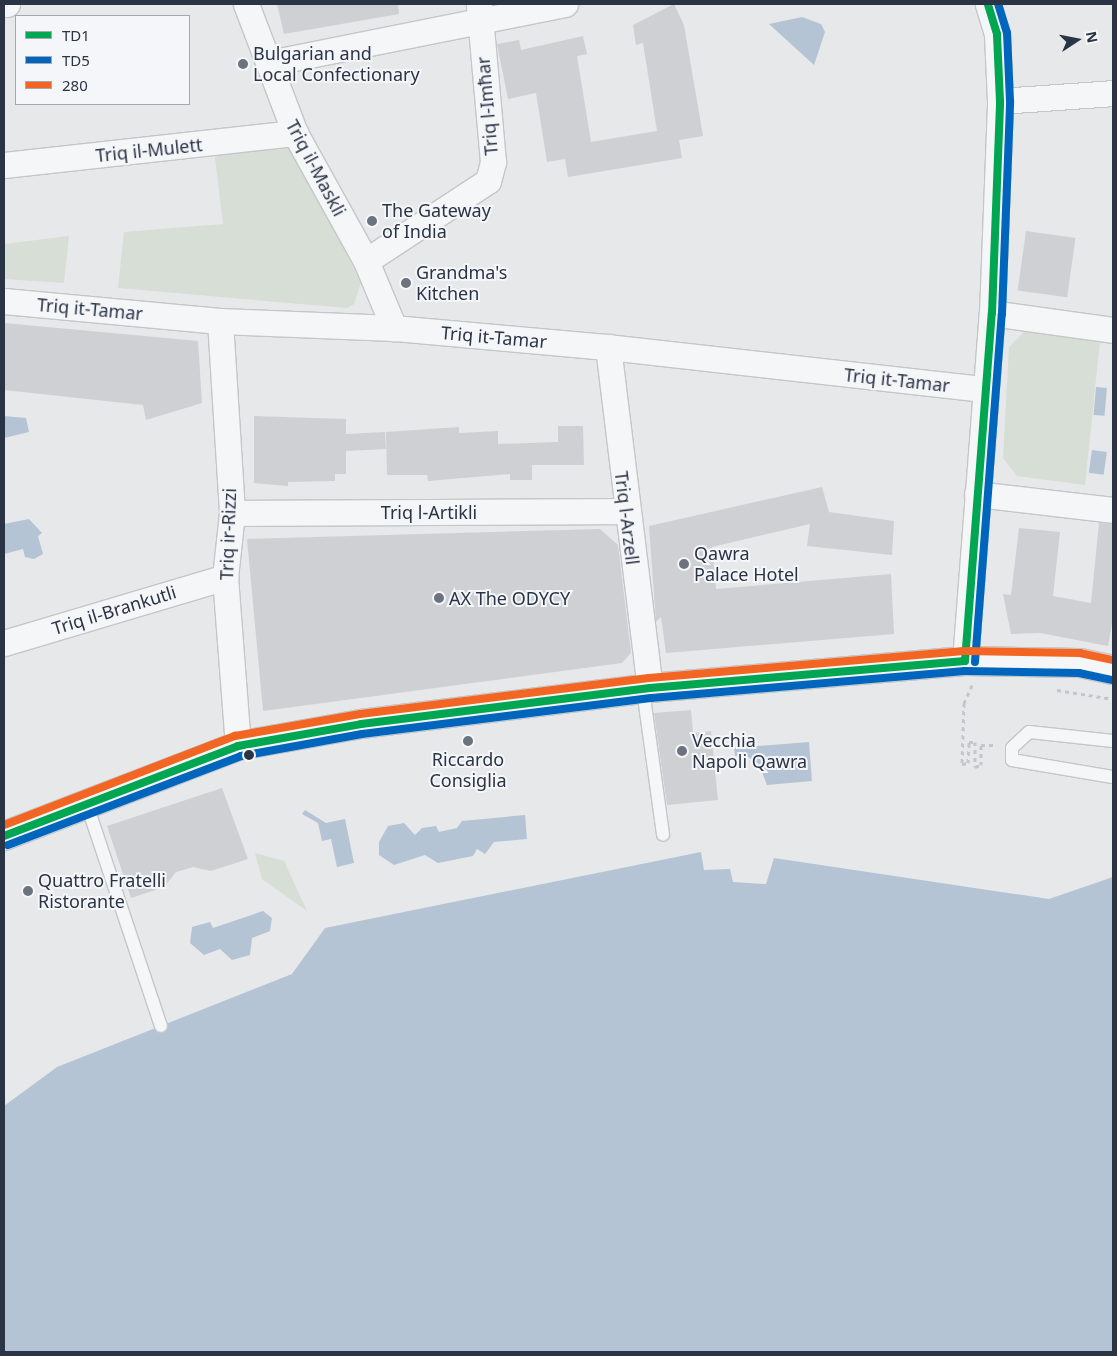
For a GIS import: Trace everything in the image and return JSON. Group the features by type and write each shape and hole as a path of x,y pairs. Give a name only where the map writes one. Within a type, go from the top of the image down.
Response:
{"street":[{"name":"Triq il-Maskli","path":"246,4 295,134 366,260 394,328"},
{"path":"269,63 479,12 565,4"},
{"path":"974,661 977,494 983,389 992,313 1000,101 997,34 988,4"},
{"name":"Triq l-Imħar","path":"366,260 488,181 494,162 479,12"},
{"path":"1000,101 1113,93"},
{"name":"Triq il-Mulett","path":"4,165 295,134"},
{"name":"Triq it-Tamar","path":"4,301 220,321 394,328 608,347 983,389"},
{"path":"992,313 1113,330"},
{"name":"Triq ir-Rizzi","path":"220,321 232,513 225,577 238,746"},
{"name":"Triq l-Arzell","path":"608,347 646,689"},
{"path":"977,494 1113,510"},
{"name":"Triq l-Artikli","path":"232,513 626,511"},
{"name":"Triq il-Brankutli","path":"4,643 225,577"},
{"path":"4,836 238,746 362,724 646,689 974,661 1080,663 1113,670"}],"lane":[{"path":"646,689 663,835"},
{"path":"1113,741 1029,732 1016,742 1012,760 1113,777"},
{"path":"87,805 161,1026"}],"path":[{"path":"974,661 964,703 962,764 968,763 969,742 975,742 975,767 981,765 981,745 1004,745 1012,760"}],"shaded area":[{"path":"285,143 295,152 361,283 354,304 347,308 118,288 124,232 223,224 214,149"},
{"path":"69,236 64,283 4,279 4,244"},
{"path":"1025,331 1100,341 1085,485 1017,476 1003,458 1009,347"},
{"path":"255,853 284,861 307,911 262,879"}],"water":[{"path":"802,17 821,24 825,32 814,65 769,24"},
{"path":"1096,387 1107,388 1105,416 1094,415"},
{"path":"4,416 26,418 29,432 4,438"},
{"path":"1092,450 1107,452 1104,475 1089,473"},
{"path":"29,519 42,533 38,536 43,554 34,559 25,557 23,549 4,554 4,524"},
{"path":"809,742 812,781 767,785 759,764 745,755 735,756 734,748"},
{"path":"305,810 326,823 345,819 354,863 337,867 331,839 322,841 318,823 302,814"},
{"path":"525,815 527,839 494,842 485,854 477,849 473,856 438,863 425,855 394,865 379,855 379,842 388,826 404,823 415,835 422,828 436,826 439,832 457,828 462,821"},
{"path":"701,852 704,870 730,869 733,882 766,884 774,858 1049,899 1113,877 1113,1352 4,1352 4,1106 57,1067 292,974 325,928"},
{"path":"263,911 272,918 270,931 252,938 250,955 232,960 220,949 204,955 190,943 192,927 210,922 213,928"}],"building":[{"path":"277,4 398,4 399,14 284,34"},
{"path":"674,4 684,25 703,136 679,140 682,158 568,177 565,159 547,162 536,93 508,99 497,44 519,40 521,50 583,36 587,54 577,56 591,142 657,131 643,43 636,45 633,25"},
{"path":"1026,231 1076,238 1067,297 1018,290"},
{"path":"4,323 198,341 202,403 146,420 143,405 4,390"},
{"path":"254,416 346,419 346,434 385,432 386,449 346,451 346,474 335,474 335,481 288,482 288,486 254,483"},
{"path":"558,426 583,426 584,465 532,465 532,480 510,480 510,474 428,481 427,475 387,475 386,432 459,427 459,433 498,431 498,444 558,442"},
{"name":"Qawra Palace Hotel","path":"822,487 829,512 894,521 892,555 807,546 810,524 712,547 716,589 891,574 894,634 666,653 661,617 656,622 649,526"},
{"path":"1099,523 1113,524 1113,618 1108,646 1040,633 1011,634 1003,594 1011,595 1019,528 1060,532 1053,596 1091,603"},
{"name":"AX The ODYCY","path":"600,529 618,545 631,653 622,663 263,711 247,539"},
{"path":"691,710 693,733 711,731 718,800 667,805 654,713"},
{"path":"222,788 248,859 211,871 193,867 176,872 164,887 131,898 107,826"}],"transit line":[{"name":"TD1","path":"965,661 992,313 1000,101 997,34 988,4"},
{"name":"TD5","path":"975,662 1002,314 1010,101 1007,33 998,4"},
{"name":"280","path":"4,825 235,736 360,714 649,678 964,651 1080,653 1113,660"},
{"name":"TD1","path":"4,836 238,746 361,724 650,688 965,661"},
{"name":"TD5","path":"8,845 241,756 362,734 651,698 965,671 1079,673 1111,680"}],"place":[{"name":"Bulgarian and Local Confectionary","path":"243,64"},
{"name":"The Gateway of India","path":"372,221"},
{"name":"Grandma's Kitchen","path":"406,283"},
{"name":"Qawra Palace Hotel","path":"684,564"},
{"name":"AX The ODYCY","path":"439,598"},
{"name":"Riccardo Consiglia","path":"468,741"},
{"name":"Vecchia Napoli Qawra","path":"682,751"},
{"name":"Quattro Fratelli Ristorante","path":"28,891"}]}
